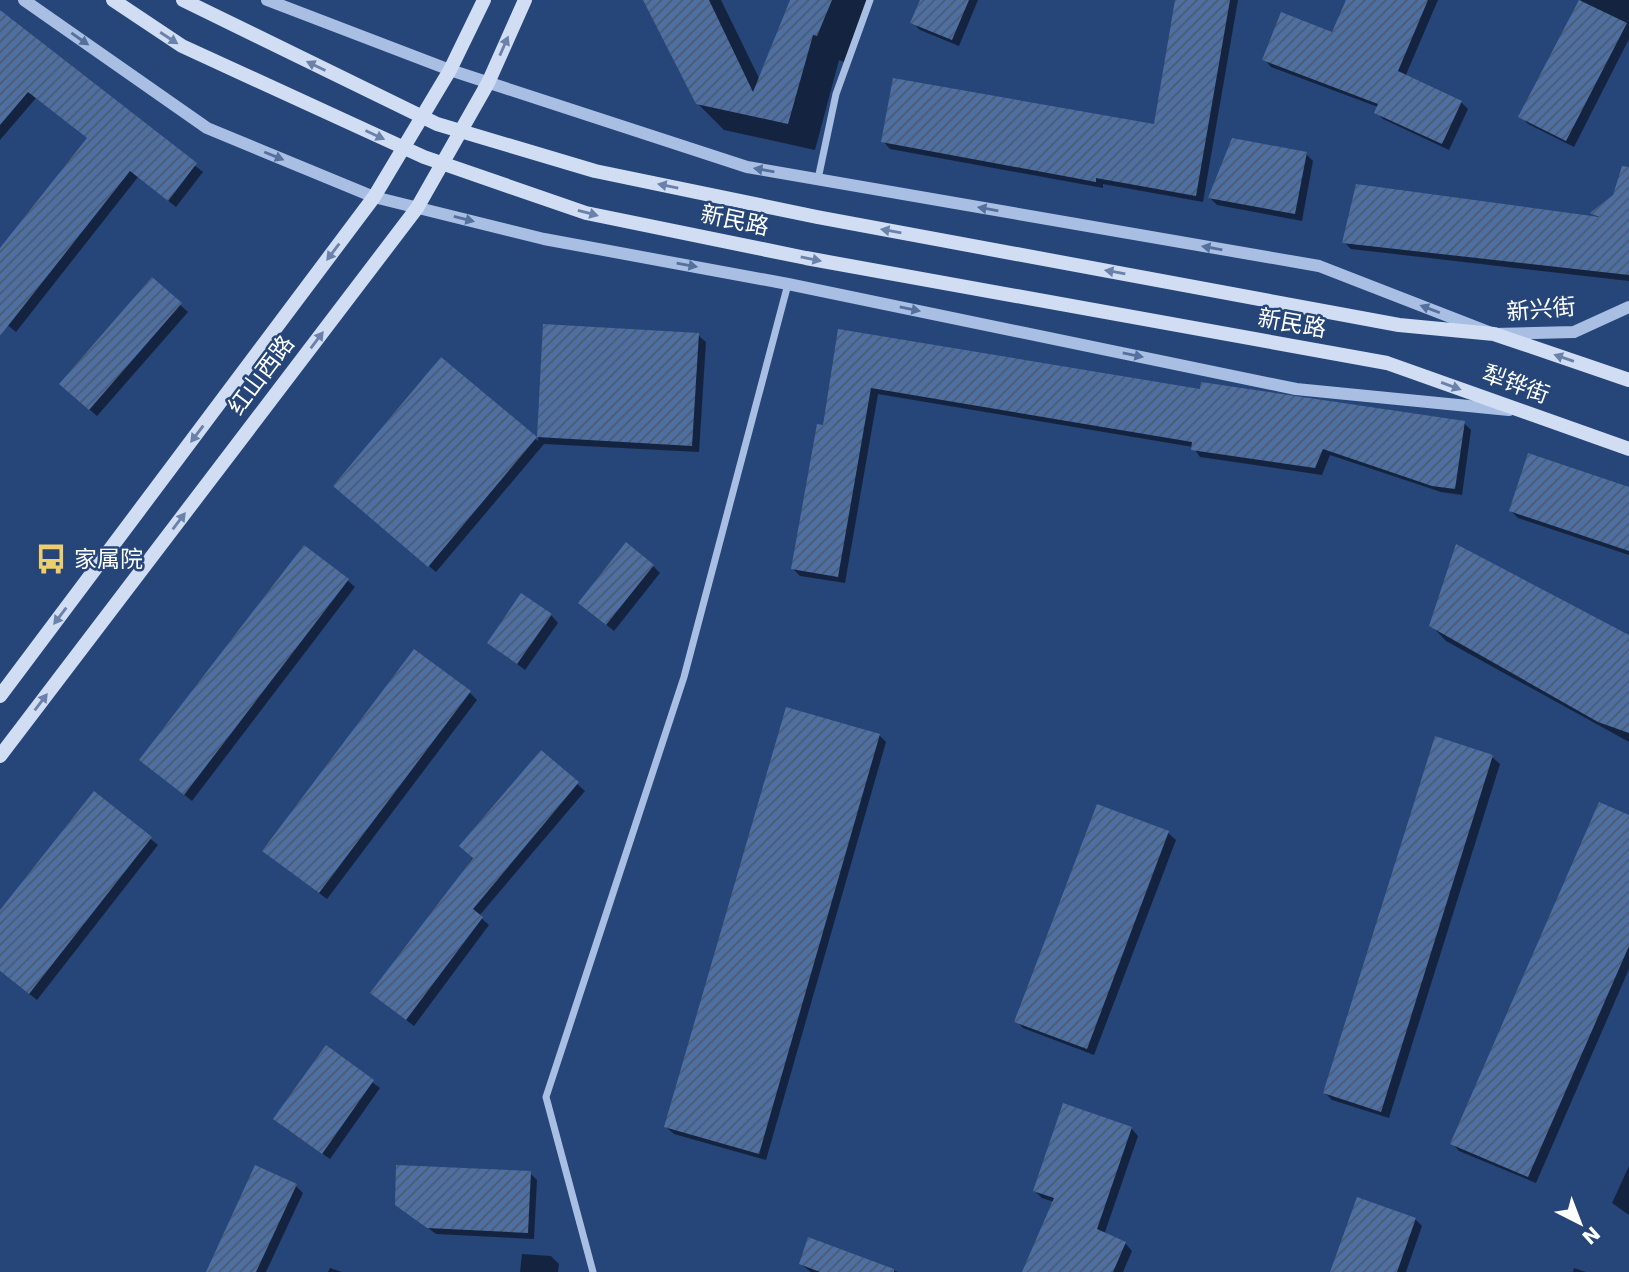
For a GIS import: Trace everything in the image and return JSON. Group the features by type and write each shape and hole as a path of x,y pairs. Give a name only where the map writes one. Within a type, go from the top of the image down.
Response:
{"main road":[{"name":"新民路","path":"113,0 182,46 424,157 586,213 806,258 1387,363"},
{"name":"新民路","path":"183,0 437,124 595,171 817,218 1399,325"},
{"name":"红山西路","path":"0,696 374,197 450,70 484,0"},
{"name":"红山西路","path":"0,756 417,208 488,83 525,0"},
{"name":"犁铧街","path":"1399,325 1494,334 1629,380"},
{"name":"犁铧街","path":"1387,363 1629,449"}],"street":[{"path":"24,0 207,128 374,197 544,239 788,284 1296,389 1525,412"},
{"path":"267,0 450,70 747,167 1318,266 1494,334"},
{"path":"818,179 836,94 870,0"},
{"path":"593,1272 546,1097 684,677 788,284"},
{"name":"新兴街","path":"1494,334 1574,332 1629,307"}],"building":[{"path":"643,0 709,0 753,92 790,0 832,0 817,36 813,35 788,124 696,104"},
{"path":"920,0 969,0 952,40 910,23"},
{"path":"1175,0 1230,0 1196,196 1096,178 1096,182 881,142 893,78 1154,124"},
{"path":"1346,0 1428,0 1398,71 1462,101 1442,144 1374,113 1378,104 1262,60 1281,12 1332,32"},
{"path":"1579,0 1627,23 1566,141 1518,117"},
{"path":"0,10 197,163 168,201 130,171 0,336 0,248 87,138 28,92 0,125"},
{"path":"1232,138 1307,152 1295,214 1208,198"},
{"path":"1622,166 1629,167 1629,275 1342,243 1356,184 1599,217 1590,213 1613,195"},
{"path":"152,277 182,303 89,410 59,384"},
{"path":"543,324 699,333 692,446 537,437"},
{"path":"838,329 1200,389 1201,382 1465,421 1455,489 1432,486 1323,449 1315,468 1191,450 1192,442 871,388 838,577 791,569 817,424 823,425"},
{"path":"441,357 537,437 428,567 333,486"},
{"path":"1528,453 1629,487 1629,551 1509,511"},
{"path":"626,542 654,565 606,625 578,603"},
{"path":"1456,544 1629,635 1629,733 1598,722 1429,626"},
{"path":"304,545 349,579 184,795 139,760"},
{"path":"521,593 552,614 517,664 487,643"},
{"path":"414,649 471,691 319,893 262,851"},
{"path":"786,707 880,734 759,1154 664,1127"},
{"path":"1435,736 1493,755 1381,1112 1323,1093"},
{"path":"541,750 579,782 473,909 483,917 406,1020 370,993 473,858 459,846"},
{"path":"94,791 152,837 29,994 0,971 0,910"},
{"path":"1599,802 1629,815 1629,946 1528,1177 1450,1144"},
{"path":"1097,804 1169,831 1087,1049 1014,1022"},
{"path":"326,1045 374,1080 322,1154 273,1119"},
{"path":"1063,1103 1132,1127 1097,1229 1126,1242 1113,1272 1022,1272 1054,1198 1033,1191"},
{"path":"255,1165 297,1184 256,1272 206,1272"},
{"path":"396,1165 531,1171 528,1233 427,1228 395,1205"},
{"path":"1357,1197 1416,1218 1397,1272 1330,1272"},
{"path":"808,1237 894,1269 894,1272 820,1272 799,1264"}],"place":[{"name":"家属院","path":"51,559"}]}
